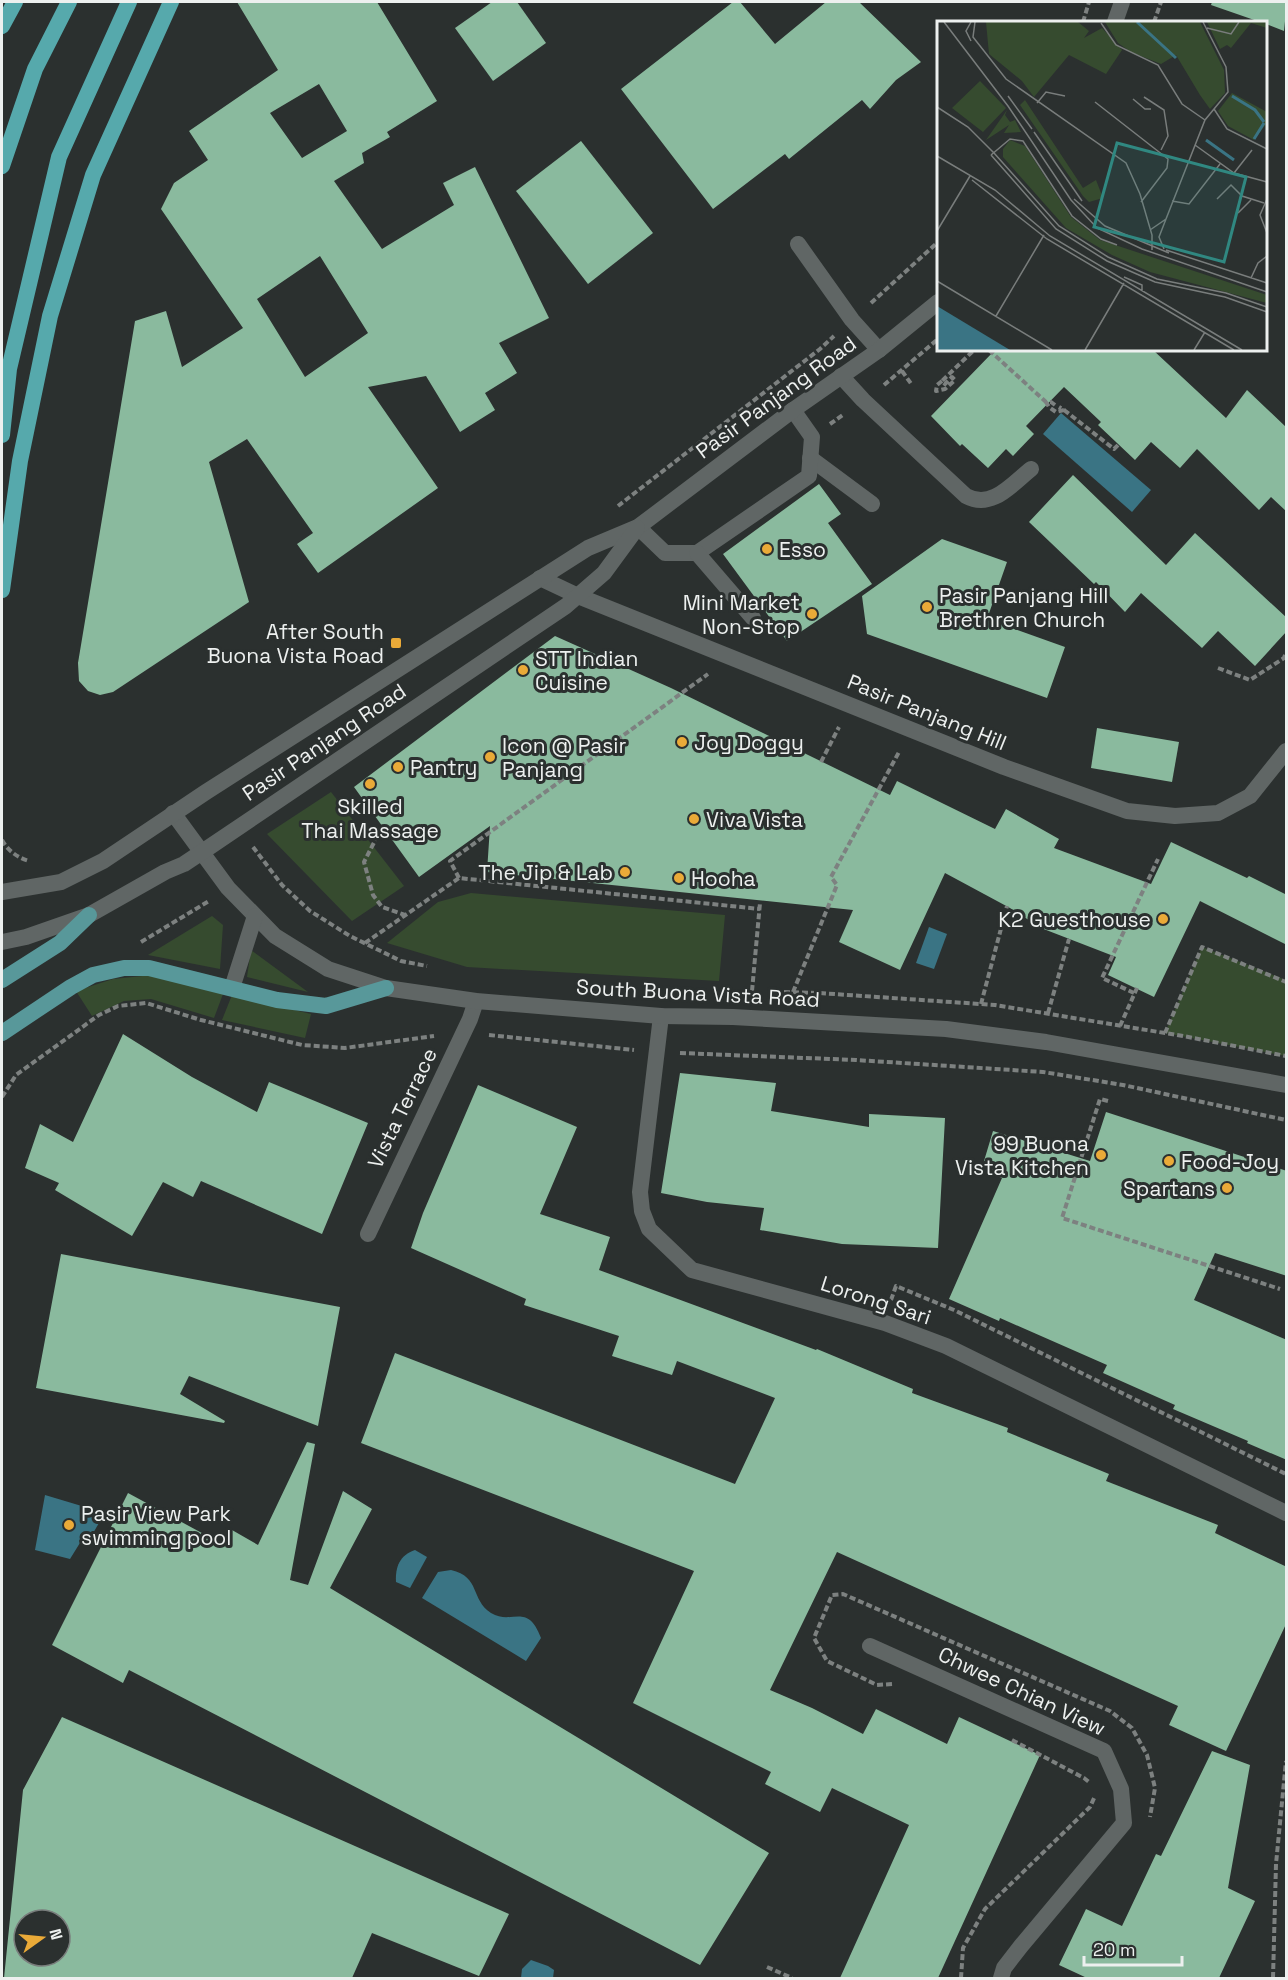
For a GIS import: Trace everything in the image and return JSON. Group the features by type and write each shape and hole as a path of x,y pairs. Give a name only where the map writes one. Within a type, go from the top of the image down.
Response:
{"highway":[{"path":"2,26 15,2"},
{"path":"2,166 35,69 69,2"},
{"path":"2,435 9,369 58,157 129,2"},
{"path":"2,590 20,461 50,316 93,176 171,2"}],"main road":[{"path":"2,980 60,943 89,915"},
{"path":"2,1033 70,987 93,975 124,968 149,968 277,1000 326,1006 386,988"}],"street":[{"path":"1115,21 1122,2"},
{"path":"798,244 852,320 879,350"},
{"name":"Pasir Panjang Road","path":"2,892 61,882 103,861 173,813 588,548 638,527 793,410 879,350 937,304"},
{"path":"841,376 863,400 973,500 988,501 996,497 1031,469"},
{"path":"638,527 665,553 697,553 809,476 812,437 793,410"},
{"path":"810,458 872,504"},
{"name":"Pasir Panjang Road","path":"2,942 26,937 89,915 201,853 578,596 604,573 638,527"},
{"path":"697,553 753,618"},
{"name":"Pasir Panjang Hill","path":"540,578 578,596 1004,767 1127,811 1175,816 1218,813 1250,796 1287,751"},
{"name":"South Buona Vista Road","path":"173,813 228,888 275,936 328,969 386,988 476,1001 661,1016 733,1017 946,1029 1046,1042 1287,1085"},
{"path":"232,988 255,916"},
{"name":"Vista Terrace","path":"368,1234 470,1019 476,1001"},
{"name":"Lorong Sari","path":"661,1016 640,1192 642,1211 649,1229 692,1270 885,1323 946,1346 1287,1513"},
{"name":"Chwee Chian View","path":"870,1646 1104,1751 1121,1789 1124,1823 1021,1946 1004,1968 1001,1978"}],"path":[{"path":"1083,21 1089,2"},
{"path":"1154,21 1161,2"},
{"path":"942,381 945,384 952,376 956,380 945,389 936,391 937,385 973,351"},
{"path":"990,351 1056,412 1064,410"},
{"path":"902,371 912,385"},
{"path":"1046,402 1051,402 1064,410 1114,449 1119,444"},
{"path":"1218,668 1250,680 1285,660 1287,652"},
{"path":"459,878 450,861 731,658"},
{"path":"793,992 837,885 831,877 899,751"},
{"path":"382,827 364,862 373,895 382,907 406,915"},
{"path":"1134,993 1102,978 1158,859"},
{"path":"264,863 293,897 310,911 401,961 431,967"},
{"path":"365,943 459,878 760,906 752,991"},
{"path":"138,944 214,899"},
{"path":"981,1004 1007,906"},
{"path":"1048,1013 1069,939"},
{"path":"1165,1033 1202,947 1287,982"},
{"path":"1120,1026 1137,988"},
{"path":"743,991 762,992"},
{"path":"782,992 981,1004 1048,1013 1287,1056"},
{"path":"1108,1101 1100,1099 1062,1218 1280,1289"},
{"path":"885,1323 896,1286 964,1315 1287,1474"},
{"path":"894,1684 877,1685 826,1661 814,1638 832,1595 843,1594 1110,1711 1132,1728 1147,1755 1155,1788 1150,1819"},
{"path":"1004,1736 1092,1784"},
{"path":"1273,1978 1276,1864 1287,1761"},
{"path":"961,1978 963,1948 985,1909 1090,1807 1095,1798 1095,1791"},
{"path":"767,1967 792,1978"}],"green space":[{"path":"331,792 404,886 352,921 267,834"},
{"path":"471,893 725,915 719,981 467,967 387,943 438,902"},
{"path":"212,916 223,925 220,969 148,955"},
{"path":"1202,947 1286,980 1286,1056 1165,1033"},
{"path":"251,950 308,992 247,977"},
{"path":"152,975 223,994 214,1018 151,999 124,1001 92,1016 76,991 113,979"},
{"path":"232,995 311,1014 305,1038 222,1020"}],"water":[{"path":"1061,413 1151,490 1132,512 1043,434"},
{"path":"929,927 947,934 934,969 916,963"},
{"name":"Pasir View Park swimming pool","path":"45,1495 85,1507 103,1516 92,1535 83,1538 70,1559 35,1550"},
{"path":"415,1550 427,1557 410,1588 396,1582 396,1571 402,1558"},
{"path":"451,1570 467,1578 484,1607 491,1613 506,1617 525,1617 536,1627 541,1638 526,1661 422,1598 438,1572"},
{"path":"531,1960 554,1970 553,1978 521,1978 522,1969"}],"building":[{"path":"237,2 377,2 437,101 387,132 390,137 362,153 364,163 334,181 382,249 454,205 443,183 475,167 549,318 499,343 517,373 485,393 495,410 460,432 426,376 368,387 438,488 318,573 297,544 313,533 247,439 209,462 249,602 113,692 100,695 88,691 79,681 78,663 135,321 166,311 182,367 243,328 161,209 174,183 208,160 189,131 278,70","holes":["319,84 347,131 302,158 270,113","320,256 368,333 305,377 257,299"]},
{"path":"492,2 517,2 546,43 493,81 455,28"},
{"path":"733,2 740,2 775,44 826,2 859,2 921,62 896,80 870,109 862,100 789,159 785,154 713,209 621,89"},
{"path":"1212,2 1287,2 1284,31 1267,24 1267,21 1257,21 1211,5"},
{"path":"581,141 653,233 588,284 516,191"},
{"path":"994,351 1154,351 1226,418 1247,390 1287,428 1287,512 1271,497 1259,510 1197,449 1180,468 1151,442 1135,460 1098,425 1101,422 1064,387 1026,426 1034,434 1013,456 1006,449 988,468 962,444 960,446 931,416"},
{"path":"1073,475 1166,565 1195,533 1287,618 1287,631 1255,666 1218,631 1202,648 1141,593 1125,612 1096,582 1094,584 1029,522"},
{"name":"Esso","path":"819,484 841,514 828,523 872,584 787,641 723,554"},
{"name":"Pasir Panjang Hill Brethren Church","path":"942,539 1007,562 987,619 1065,647 1047,698 867,634 862,596"},
{"path":"555,636 671,688 890,795 897,781 995,829 1006,809 1059,839 1054,848 1151,884 1171,842 1287,895 1287,945 1200,901 1154,997 1108,975 1116,957 1041,928 1010,908 945,873 900,970 839,942 853,910 487,872 490,826 419,877 354,787"},
{"path":"1097,728 1179,742 1172,782 1091,768"},
{"path":"123,1034 192,1077 257,1112 269,1082 368,1123 322,1234 201,1181 193,1197 163,1182 132,1236 55,1190 59,1183 25,1168 40,1124 73,1142"},
{"path":"680,1073 776,1083 771,1111 869,1127 869,1114 945,1118 938,1248 842,1244 760,1230 764,1208 707,1202 661,1193"},
{"path":"478,1085 577,1127 540,1214 610,1237 599,1270 817,1349 913,1389 912,1393 1008,1428 1007,1432 1109,1474 1106,1481 1218,1525 1215,1533 1287,1567 1287,1622 1226,1751 1169,1725 1178,1706 837,1552 770,1690 863,1734 876,1709 947,1744 959,1717 1040,1755 938,1978 840,1978 909,1825 832,1788 820,1812 765,1784 771,1772 633,1703 694,1571 361,1443 395,1353 735,1484 775,1398 677,1361 672,1375 612,1356 619,1336 524,1305 526,1299 411,1248 423,1213"},
{"path":"1106,1112 1287,1171 1287,1276 1215,1253 1194,1300 1287,1340 1287,1460 1173,1409 1175,1405 1103,1373 1107,1365 1000,1318 999,1321 949,1299 1002,1178 981,1171 993,1131 1090,1161"},
{"path":"61,1254 340,1307 318,1426 189,1376 180,1394 225,1421 224,1423 36,1388"},
{"path":"307,1442 315,1444 290,1580 308,1585 343,1491 372,1509 330,1588 769,1853 700,1965 129,1670 123,1683 52,1645 128,1493 224,1545 232,1530 258,1545"},
{"path":"62,1717 509,1914 479,1976 372,1933 352,1978 4,1978 23,1790"},
{"path":"1212,1751 1250,1765 1228,1888 1255,1901 1219,1978 1087,1978 1059,1965 1086,1909 1122,1926 1156,1854 1161,1856"}],"place":[{"name":"Esso","path":"767,549"},
{"name":"Pasir Panjang Hill Brethren Church","path":"927,607"},
{"name":"Mini Market Non-Stop","path":"812,614"},
{"name":"After South Buona Vista Road","path":"396,643"},
{"name":"STT Indian Cuisine","path":"523,670"},
{"name":"Joy Doggy","path":"682,742"},
{"name":"Icon @ Pasir Panjang","path":"490,757"},
{"name":"Pantry","path":"398,767"},
{"name":"Skilled Thai Massage","path":"370,784"},
{"name":"Viva Vista","path":"694,819"},
{"name":"The Jip & Lab","path":"625,872"},
{"name":"Hooha","path":"679,878"},
{"name":"K2 Guesthouse","path":"1163,919"},
{"name":"99 Buona Vista Kitchen","path":"1101,1155"},
{"name":"Food-Joy","path":"1169,1161"},
{"name":"Spartans","path":"1227,1188"},
{"name":"Pasir View Park swimming pool","path":"69,1525"}]}
